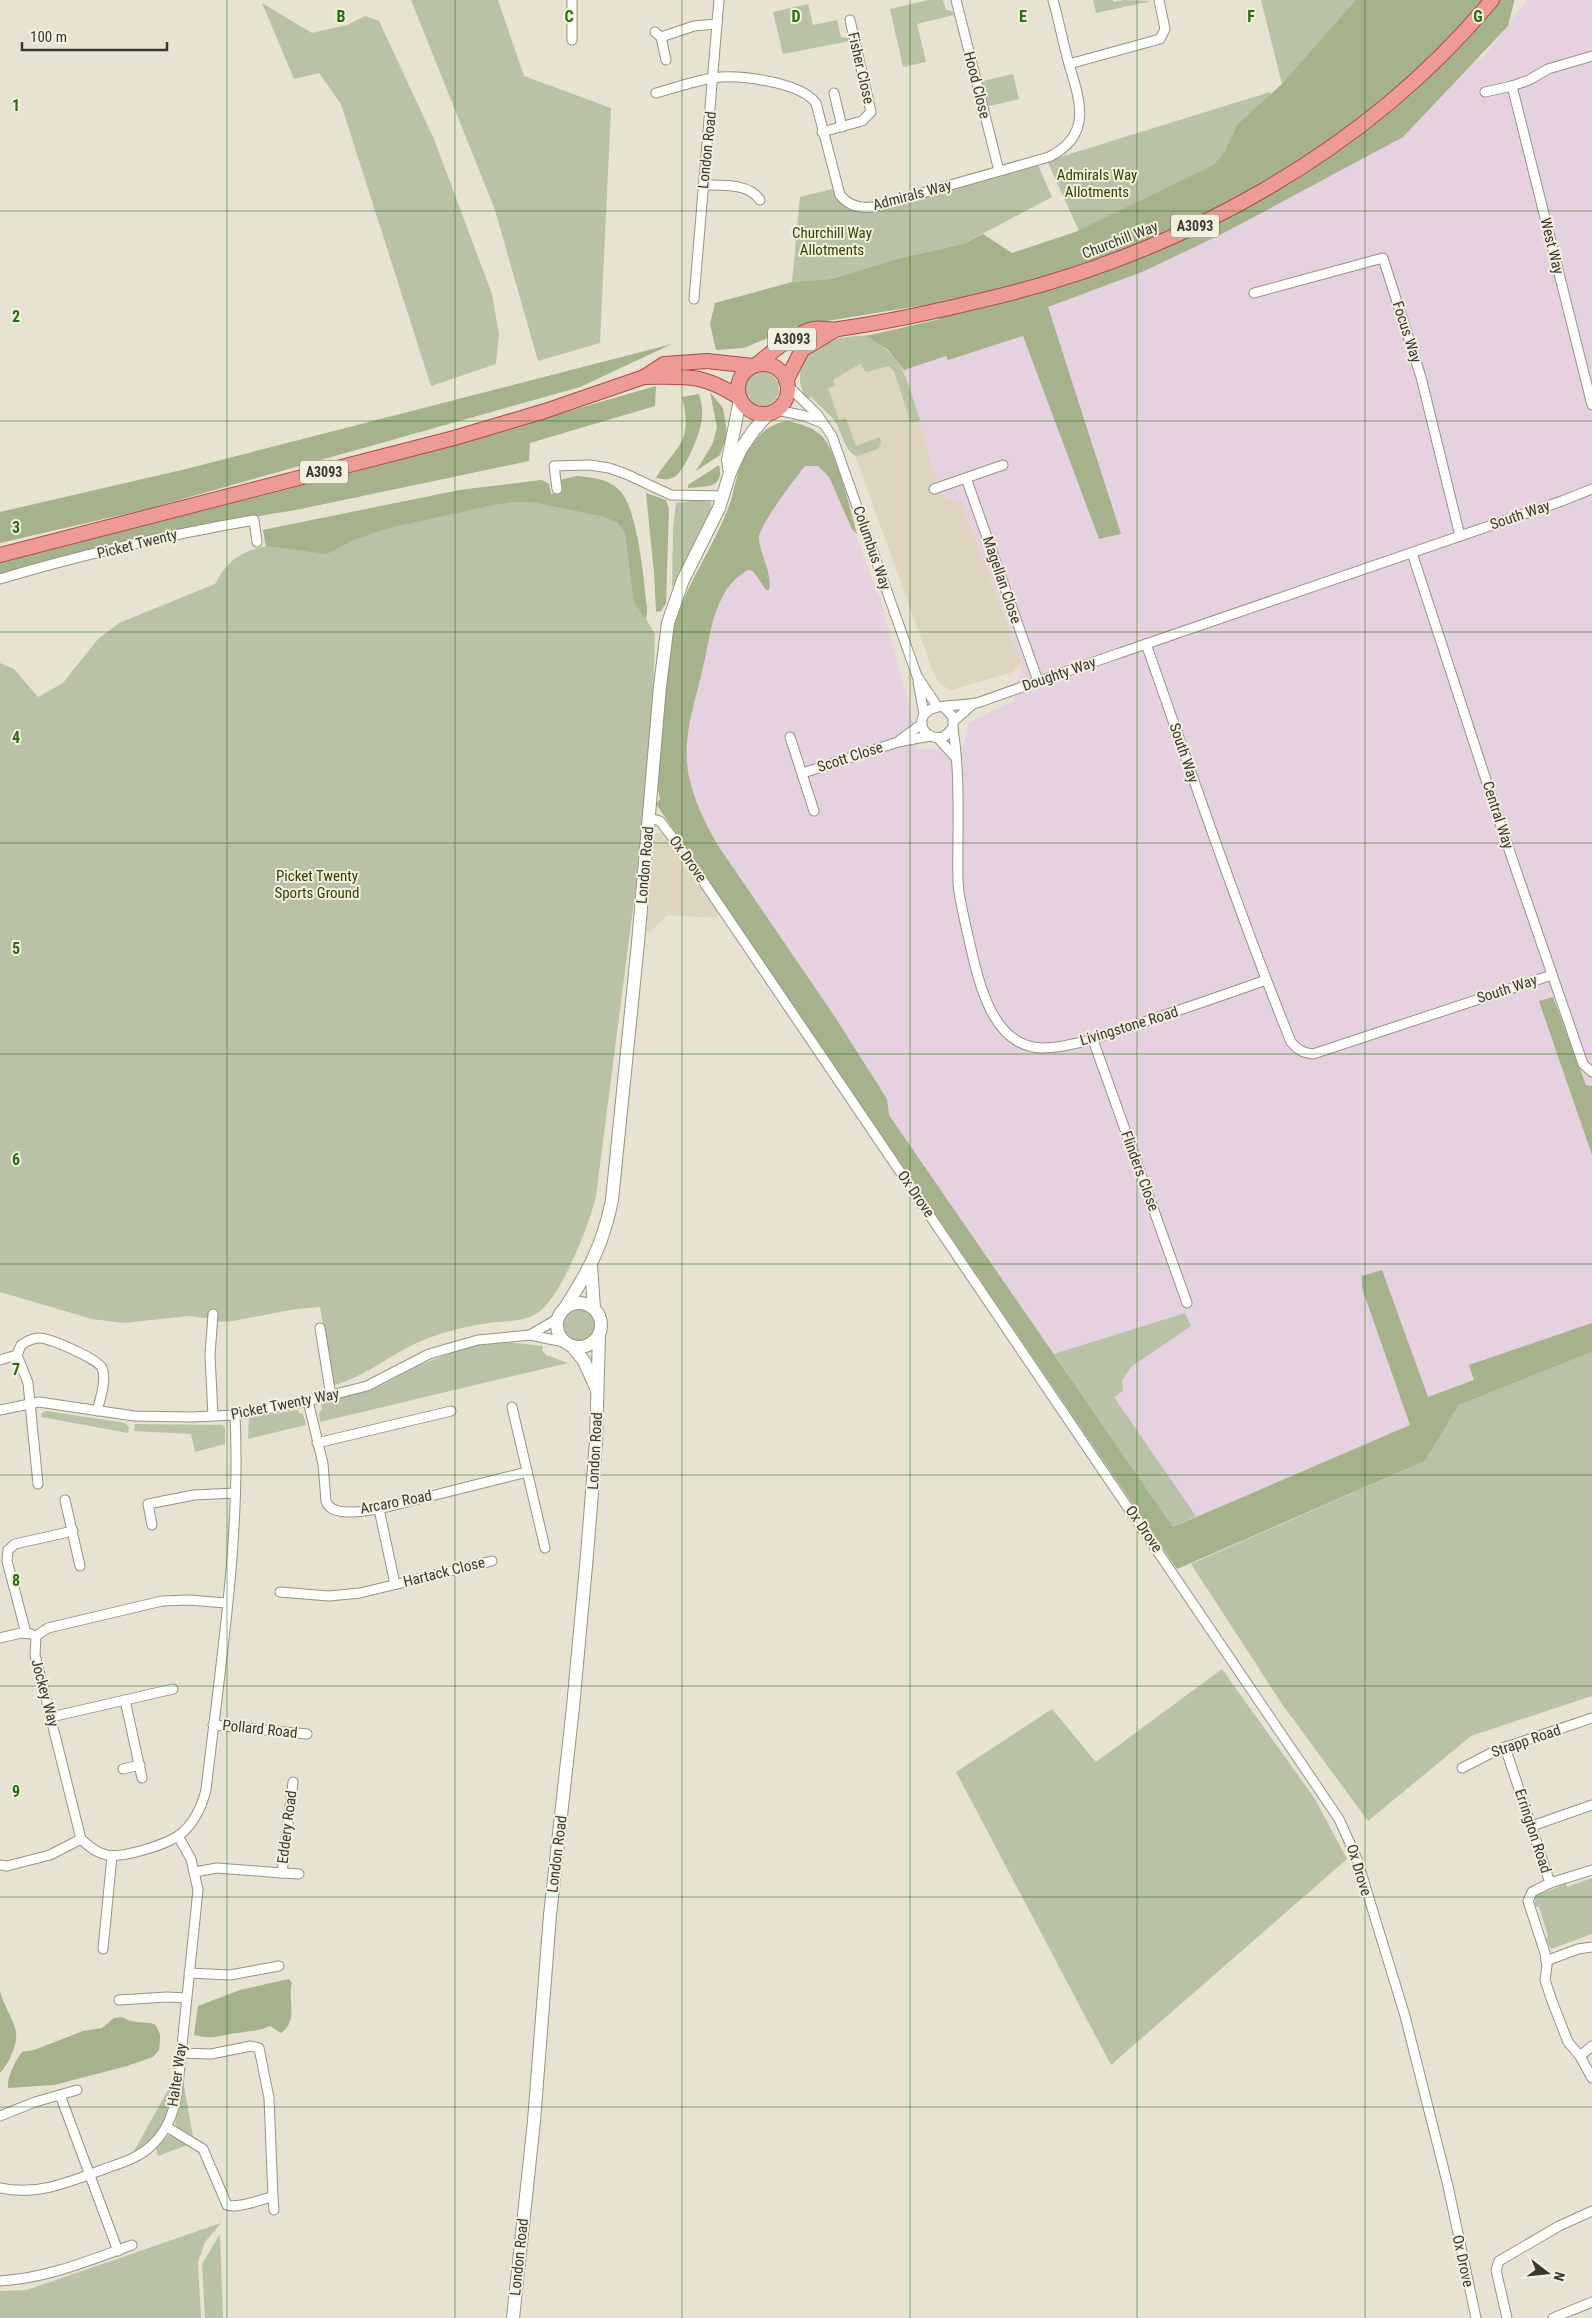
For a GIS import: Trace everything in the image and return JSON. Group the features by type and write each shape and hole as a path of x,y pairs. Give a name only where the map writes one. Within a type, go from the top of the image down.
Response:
{"main road":[{"name":"Churchill Way","path":"754,366 778,348 814,329 835,330 988,299 1050,282 1108,263 1186,231 1280,180 1362,123 1439,58 1492,0"},
{"name":"Churchill Way","path":"787,383 802,350 835,330"},
{"name":"A3093","path":"0,555 454,438 545,411 644,376 664,364 716,361 754,366"},
{"path":"767,365 774,367 783,375 787,383 786,399 773,411 754,413 746,408 740,399 738,391 740,380 746,370 754,366 767,365"},
{"name":"A3093","path":"644,376 696,377 718,384 740,399"},
{"name":"London Road","path":"730,473 728,460 740,399"},
{"name":"London Road","path":"557,1319 591,1265 608,1223 612,1200 661,678 668,623 683,580 723,496 730,473 745,442 773,411"},
{"name":"London Road","path":"513,2318 534,2121 550,1915 573,1707 596,1450 601,1321 594,1308 591,1265"},
{"path":"565,1308 579,1303 594,1308"},
{"path":"557,1319 558,1332 584,1361 598,1390"},
{"path":"568,1344 585,1347 599,1335"}],"street":[{"path":"572,0 572,40"},
{"name":"London Road","path":"694,299 714,78 719,0"},
{"name":"Hood Close","path":"956,0 999,171"},
{"name":"Admirals Way","path":"656,93 714,78 771,82 805,93 816,103 838,192 845,201 856,206 873,207 1049,157 1066,147 1078,128 1081,110 1053,0"},
{"path":"1069,64 1148,44 1160,39 1166,29 1159,0"},
{"name":"Fisher Close","path":"822,132 866,119 872,108 850,20"},
{"path":"666,60 658,34 694,26 717,24"},
{"path":"1485,92 1512,86 1529,80 1548,69 1592,56"},
{"name":"West Way","path":"1512,86 1592,405"},
{"path":"834,93 842,127"},
{"path":"703,185 723,185 741,188 756,193 760,200"},
{"name":"Focus Way","path":"1254,293 1383,258 1421,377 1460,536"},
{"name":"Columbus Way","path":"787,383 822,423 836,445 917,676 923,719"},
{"path":"773,411 805,416 822,423"},
{"path":"557,489 554,466 590,465 619,471 671,495 723,496"},
{"path":"934,489 1003,465"},
{"name":"Magellan Close","path":"966,478 1038,681"},
{"name":"South Way","path":"1552,975 1313,1054 1303,1053 1291,1042 1266,980 1146,644 1412,553 1592,488"},
{"name":"Picket Twenty","path":"0,579 54,563 177,534 254,520 257,542"},
{"name":"Central Way","path":"1412,553 1552,975 1583,1064 1592,1072"},
{"name":"Doughty Way","path":"940,707 972,705 1146,644"},
{"name":"Columbus Way","path":"917,676 940,707"},
{"name":"Doughty Way","path":"954,724 972,705"},
{"path":"934,737 945,736 954,724 952,714 940,707 927,710 923,719 924,730 956,758"},
{"name":"Scott Close","path":"898,742 923,719"},
{"name":"Livingstone Road","path":"954,724 959,813 958,883 962,916 978,979 991,1009 1003,1030 1023,1045 1045,1048 1093,1040 1266,980"},
{"name":"Scott Close","path":"790,737 814,812"},
{"name":"Scott Close","path":"802,773 898,742 934,737"},
{"name":"Ox Drove","path":"649,818 660,822 682,850 1339,1819 1357,1859 1405,2016 1446,2178 1476,2318"},
{"name":"Flinders Close","path":"1093,1040 1187,1303"},
{"path":"213,1314 210,1355 214,1416"},
{"path":"530,1335 557,1319"},
{"path":"320,1328 331,1396"},
{"path":"530,1335 568,1344"},
{"name":"Picket Twenty Way","path":"0,1410 31,1403 59,1404 134,1416 235,1415 331,1396 373,1383 419,1359 451,1347 478,1340 530,1335"},
{"path":"38,1484 31,1403 28,1383 17,1355 18,1349 26,1341 43,1338 67,1346 100,1365 104,1376 97,1411"},
{"path":"0,1360 17,1355"},
{"name":"Arcaro Road","path":"308,1401 325,1475 326,1501 330,1508 345,1511 379,1508 527,1472"},
{"path":"512,1407 545,1548"},
{"path":"318,1443 451,1411"},
{"path":"0,1865 7,1866 50,1855 81,1839 90,1848 112,1856 147,1848 178,1836 193,1820 203,1800 234,1528 235,1415"},
{"path":"152,1525 148,1504 194,1495 235,1493"},
{"path":"65,1500 80,1566"},
{"name":"Hartack Close","path":"379,1508 395,1584"},
{"path":"26,1633 4,1549 15,1544 73,1531"},
{"name":"Hartack Close","path":"280,1592 328,1596 360,1593 492,1561"},
{"path":"0,1638 26,1633 36,1636 48,1628 162,1601 189,1600 226,1604"},
{"name":"Jockey Way","path":"36,1636 34,1655 81,1839"},
{"path":"51,1717 173,1689"},
{"path":"125,1700 142,1778"},
{"name":"Strapp Road","path":"1462,1768 1505,1747 1592,1718"},
{"name":"Pollard Road","path":"213,1724 307,1734"},
{"name":"Errington Road","path":"1505,1747 1550,1883 1532,1892 1528,1901 1546,1961 1547,1986 1568,2042 1580,2056 1592,2078"},
{"path":"123,1769 140,1765"},
{"name":"Eddery Road","path":"282,1873 293,1782"},
{"path":"1532,1826 1592,1805"},
{"path":"119,2000 187,1994 198,1890 195,1872 188,1852 178,1836"},
{"path":"103,1949 112,1856"},
{"name":"Eddery Road","path":"195,1872 217,1868 299,1874"},
{"path":"1550,1883 1592,1870"},
{"path":"1546,1961 1578,1949 1592,1947"},
{"path":"189,1973 230,1974 279,1966"},
{"name":"Halter Way","path":"0,2188 20,2191 62,2185 143,2153 152,2145 166,2127 175,2104 187,1994"},
{"path":"181,2053 201,2055 251,2046 259,2048 269,2098 274,2210"},
{"path":"1580,2056 1592,2046"},
{"path":"0,2116 45,2099 77,2090"},
{"path":"60,2095 118,2251"},
{"path":"166,2127 203,2149 227,2205 236,2206 254,2200 273,2197"},
{"path":"1507,2318 1496,2270 1499,2261 1559,2226 1592,2211"},
{"path":"0,2281 41,2276 92,2261 132,2246"},
{"path":"1553,2318 1592,2302"}],"shaded area":[{"path":"1527,0 1592,0 1592,1352 1410,1425 1173,1527 667,792 720,543 793,457 823,455 842,499 881,602 910,709 918,749 962,748 969,723 1014,700 1022,663 962,502 943,496 934,472 902,363 1142,272 1484,57"},
{"path":"840,360 902,363 934,472 943,495 962,502 1022,663 1013,672 951,690 940,684 933,672 845,427 818,393"},
{"path":"661,832 721,912 715,918 667,915 650,932 646,932 655,834"}],"green space":[{"path":"411,0 498,0 524,76 611,108 600,343 538,361 495,210"},
{"path":"928,0 943,0 946,10 952,11 954,15 917,24 926,62 903,67 890,9"},
{"path":"1093,0 1113,0 1114,2 1123,0 1152,1 1096,13"},
{"path":"1261,0 1481,0 1282,84"},
{"path":"1356,0 1514,0 1514,2 1508,26 1403,137 1220,235 1142,272 1048,307 1121,534 1099,539 1023,336 948,360 946,356 904,370 888,350 866,336 940,319 919,306 796,326 744,348 716,350 710,324 715,303 792,282 831,279 900,258 963,244 983,234 1012,253 1075,232 1212,166 1223,155 1238,124 1282,84"},
{"path":"262,3 312,33 347,25 365,16 379,21 434,139 492,294 499,334 496,364 431,386 341,104 319,73 294,79"},
{"path":"808,4 813,25 837,20 841,37 848,38 850,41 783,54 773,12"},
{"path":"1013,74 1019,99 985,107 979,82"},
{"name":"Admirals Way Allotments","path":"1270,92 1281,132 1080,233 1047,161"},
{"name":"Churchill Way Allotments","path":"1038,165 1052,197 963,244 900,258 831,279 792,282 800,197 832,189 844,205 853,210 864,212"},
{"path":"873,335 867,337 889,352 903,372 920,420 911,423 894,371 889,366 866,372 860,364 833,380 835,386 828,388 839,420 846,418 856,446 880,437 881,444 878,449 857,456 849,450 837,424 831,417 811,397 807,399 800,382 800,374 805,359 811,352 826,342 843,337"},
{"path":"672,344 580,387 147,509 0,543 0,512 186,469"},
{"path":"762,372 769,373 774,377 778,382 778,396 774,401 769,405 762,406 755,405 750,401 746,396 745,389 746,382 750,377 755,373"},
{"path":"656,386 655,406 530,443 529,461 296,510 197,526 0,576 0,563 377,466"},
{"path":"710,392 723,408 726,438 720,455 696,471 712,445 717,428"},
{"path":"699,394 702,406 701,423 690,455 676,476 668,479 656,478 677,449 684,434 686,425 682,397"},
{"path":"787,421 803,425 818,432 825,440 835,460 857,534 852,529 829,477 818,466 805,466 765,523 759,537 769,577 769,590 766,590 753,571 748,570 729,586 716,611 688,735 687,763 694,794 704,820 717,844 835,1017 887,1099 889,1115 1173,1527 1410,1425 1362,1288 1362,1276 1382,1270 1428,1397 1474,1380 1469,1365 1592,1323 1592,1352 1459,1405 1425,1461 1177,1569 656,804 660,799 658,789 670,650 678,614 729,506 739,469 745,455 765,430"},
{"path":"719,465 719,478 712,485 688,488 688,485"},
{"name":"Picket Twenty Sports Ground","path":"577,476 611,484 620,491 626,500 636,530 642,565 647,610 646,619 655,634 653,696 635,893 596,1196 572,1262 553,1296 544,1308 534,1315 517,1320 489,1323 449,1331 434,1336 414,1344 358,1376 334,1385 320,1307 296,1309 233,1321 218,1322 189,1316 124,1323 92,1319 0,1292 0,663 14,669 38,697 63,683 98,639 119,623 215,584 224,569 235,559 249,551 266,546 263,530 460,490 542,480 549,484 551,494 561,493 561,480"},
{"path":"577,476 611,484 620,491 626,500 636,530 642,565 647,610 646,619 634,602 625,532 617,522 601,516 532,502 512,502 488,506 385,529 353,540 327,554 266,546 263,530 460,490 542,480 549,484 551,494 561,493 561,480"},
{"path":"646,493 666,500 669,509 666,603 661,611 656,612 654,572"},
{"path":"705,499 711,502 712,509 672,588 673,528 676,503"},
{"path":"1553,997 1586,1085 1592,1086 1592,1155 1539,1001"},
{"path":"579,1308 586,1309 591,1313 595,1318 595,1332 591,1337 586,1341 579,1342 572,1341 567,1337 563,1332 562,1325 563,1318 567,1313 572,1309"},
{"path":"1185,1313 1191,1326 1131,1367 1122,1381 1123,1391 1114,1397 1196,1516 1173,1527 1054,1354"},
{"path":"505,1342 543,1346 542,1350 546,1355 568,1363 320,1422 321,1404 382,1385 420,1365 458,1350"},
{"path":"1592,1352 1592,1696 1471,1736 1368,1821 1282,1704 1191,1564 1425,1461 1459,1405"},
{"path":"298,1410 299,1413 303,1414 306,1425 248,1439 249,1418"},
{"path":"47,1411 125,1423 129,1427 128,1433 41,1417 43,1412"},
{"path":"135,1424 222,1425 225,1428 225,1444 195,1452 191,1434 134,1431"},
{"path":"1222,1669 1315,1799 1347,1859 1111,2065 956,1772 1052,1709 1096,1762"},
{"path":"1592,1878 1592,1934 1551,1949 1546,1939 1548,1936 1539,1907 1535,1906 1535,1896 1566,1884 1567,1887"},
{"path":"289,1979 292,1983 290,2023 281,2033 270,2026 217,2037 194,2035 198,2006 240,1990"},
{"path":"0,1991 13,2023 16,2040 13,2052 0,2073"},
{"path":"122,2017 131,2021 156,2025 160,2035 160,2042 159,2050 153,2057 127,2066 54,2085 8,2088 12,2069 22,2052 34,2050 83,2031 102,2028 114,2018"},
{"path":"173,2081 170,2103 158,2132 143,2147 133,2153"},
{"path":"183,2081 193,2136 177,2127 175,2123"},
{"path":"169,2135 190,2144 158,2156 156,2148"},
{"path":"221,2223 205,2242 198,2262 201,2318 0,2318 0,2291 27,2290"},
{"path":"220,2234 223,2318 205,2318 202,2264"}]}
